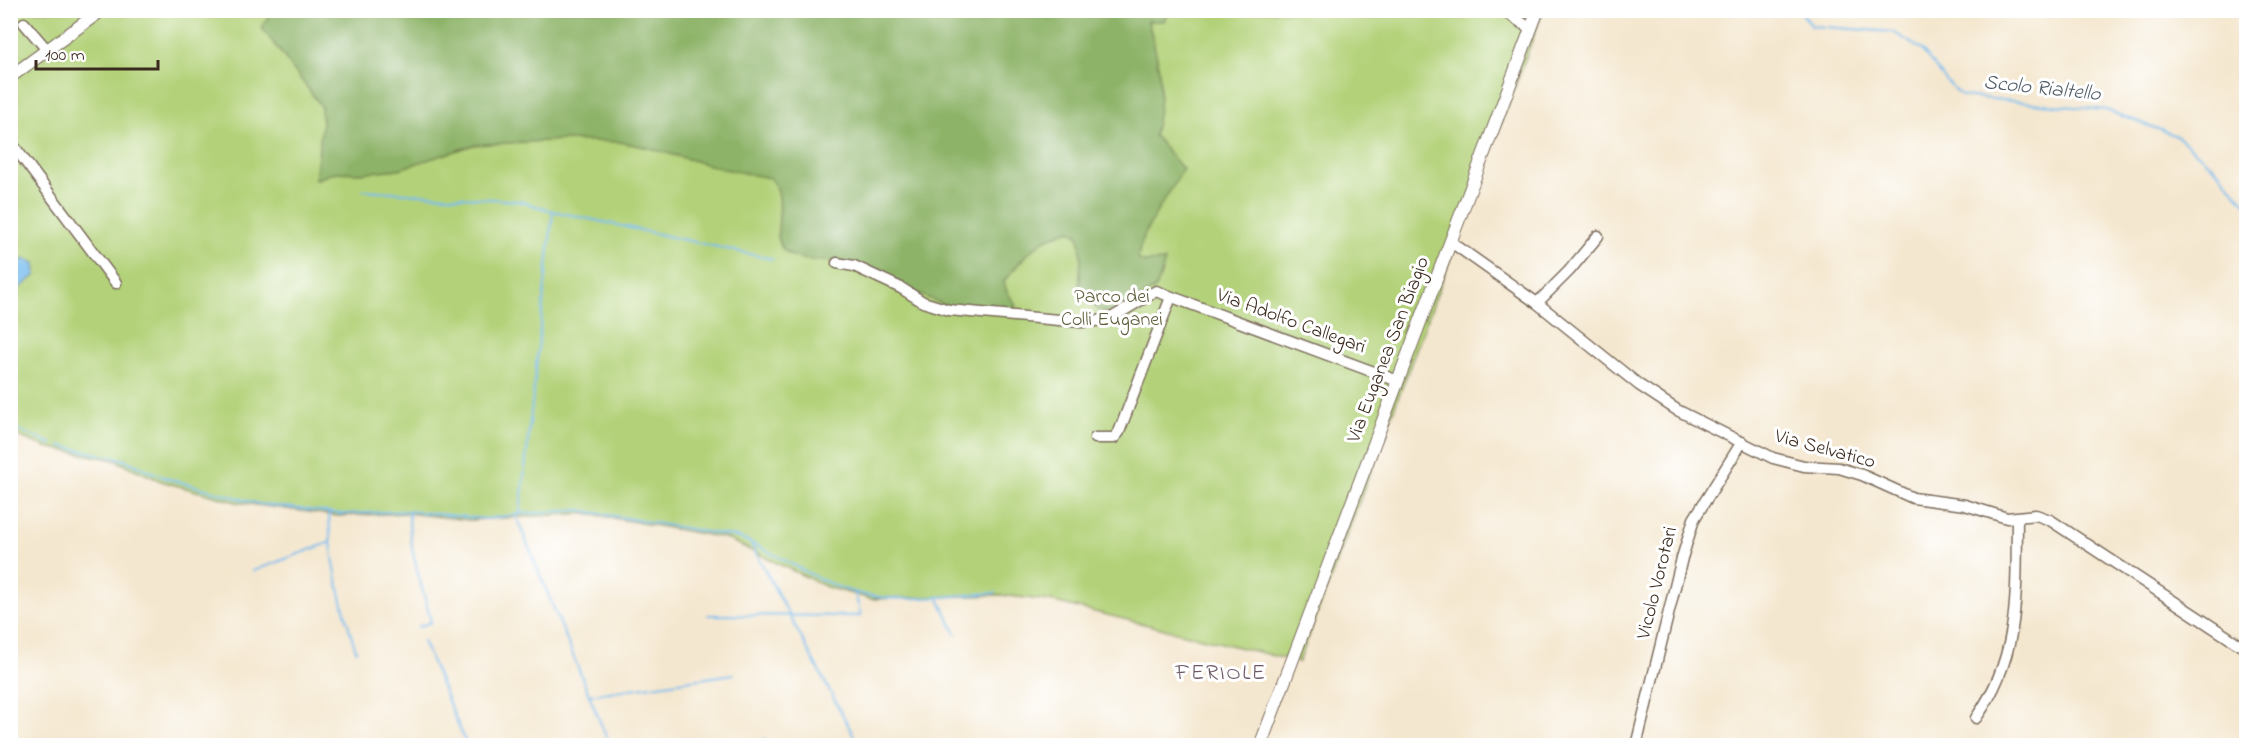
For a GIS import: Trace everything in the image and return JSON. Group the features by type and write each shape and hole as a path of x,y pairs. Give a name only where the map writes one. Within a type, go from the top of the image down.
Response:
{"main road":[{"path":"10,77 102,10"},
{"name":"Via Euganea San Biagio","path":"1260,746 1538,10"}],"street":[{"path":"1503,10 1531,29"},
{"path":"24,24 48,51"},
{"path":"10,141 116,283"},
{"path":"1537,303 1569,271 1598,236"},
{"name":"Via Selvatico","path":"1451,242 1537,303 1639,385 1677,410 1787,462 1804,466 1839,468 1862,475 1913,498 1965,505 2007,518 2036,515 2050,520 2247,649"},
{"name":"Via Adolfo Callegari","path":"837,263 855,266 901,288 923,302 949,310 1082,322 1108,320 1156,291 1398,381"},
{"path":"1095,438 1114,438 1119,432 1171,297"},
{"name":"Vicolo Vorotari","path":"1636,746 1682,558 1694,519 1742,442"},
{"path":"1976,718 1990,698 2008,653 2016,605 2017,518"}],"green space":[{"path":"272,10 1168,11 1164,21 1148,21 1160,78 1159,105 1154,135 1183,169 1150,223 1138,258 1142,262 1165,261 1157,287 1113,315 1097,309 1078,293 1080,240 1076,233 1070,230 1045,239 1026,255 1004,281 1006,290 1016,306 1008,311 950,307 837,261 807,260 789,254 780,245 778,191 770,178 724,169 620,142 564,140 474,145 399,169 361,173 335,172 315,180 322,125 321,106 262,28"},
{"name":"Parco dei Colli Euganei","path":"10,11 1543,11 1299,662 1050,601 1001,595 871,599 827,587 725,538 586,513 470,520 407,513 338,516 236,502 161,481 115,460 46,447 11,433"}],"water":[{"path":"24,259 35,263 36,275 11,295 11,269"}],"waterway":[{"name":"Scolo Rialtello","path":"1799,10 1812,26 1893,32 1921,49 1947,82 1962,96 2106,110 2177,136 2215,168 2246,204"},
{"path":"363,190 519,201 553,211 772,259"},
{"path":"520,514 553,211"},
{"path":"10,427 52,444"},
{"path":"60,446 122,459 166,478 259,504 342,514 409,511 486,519 579,510 736,537 838,587 870,596 906,599 996,593"},
{"path":"409,511 413,554 431,622 418,627"},
{"path":"329,513 334,565 356,651"},
{"path":"516,516 610,746"},
{"path":"253,571 331,542"},
{"path":"750,542 855,738"},
{"path":"708,615 861,616 855,593"},
{"path":"938,597 956,634"},
{"path":"423,641 467,746"},
{"path":"589,695 734,674"},
{"path":"749,746 765,739"}],"district":[{"name":"FERIOLE","path":"1221,674"}]}
